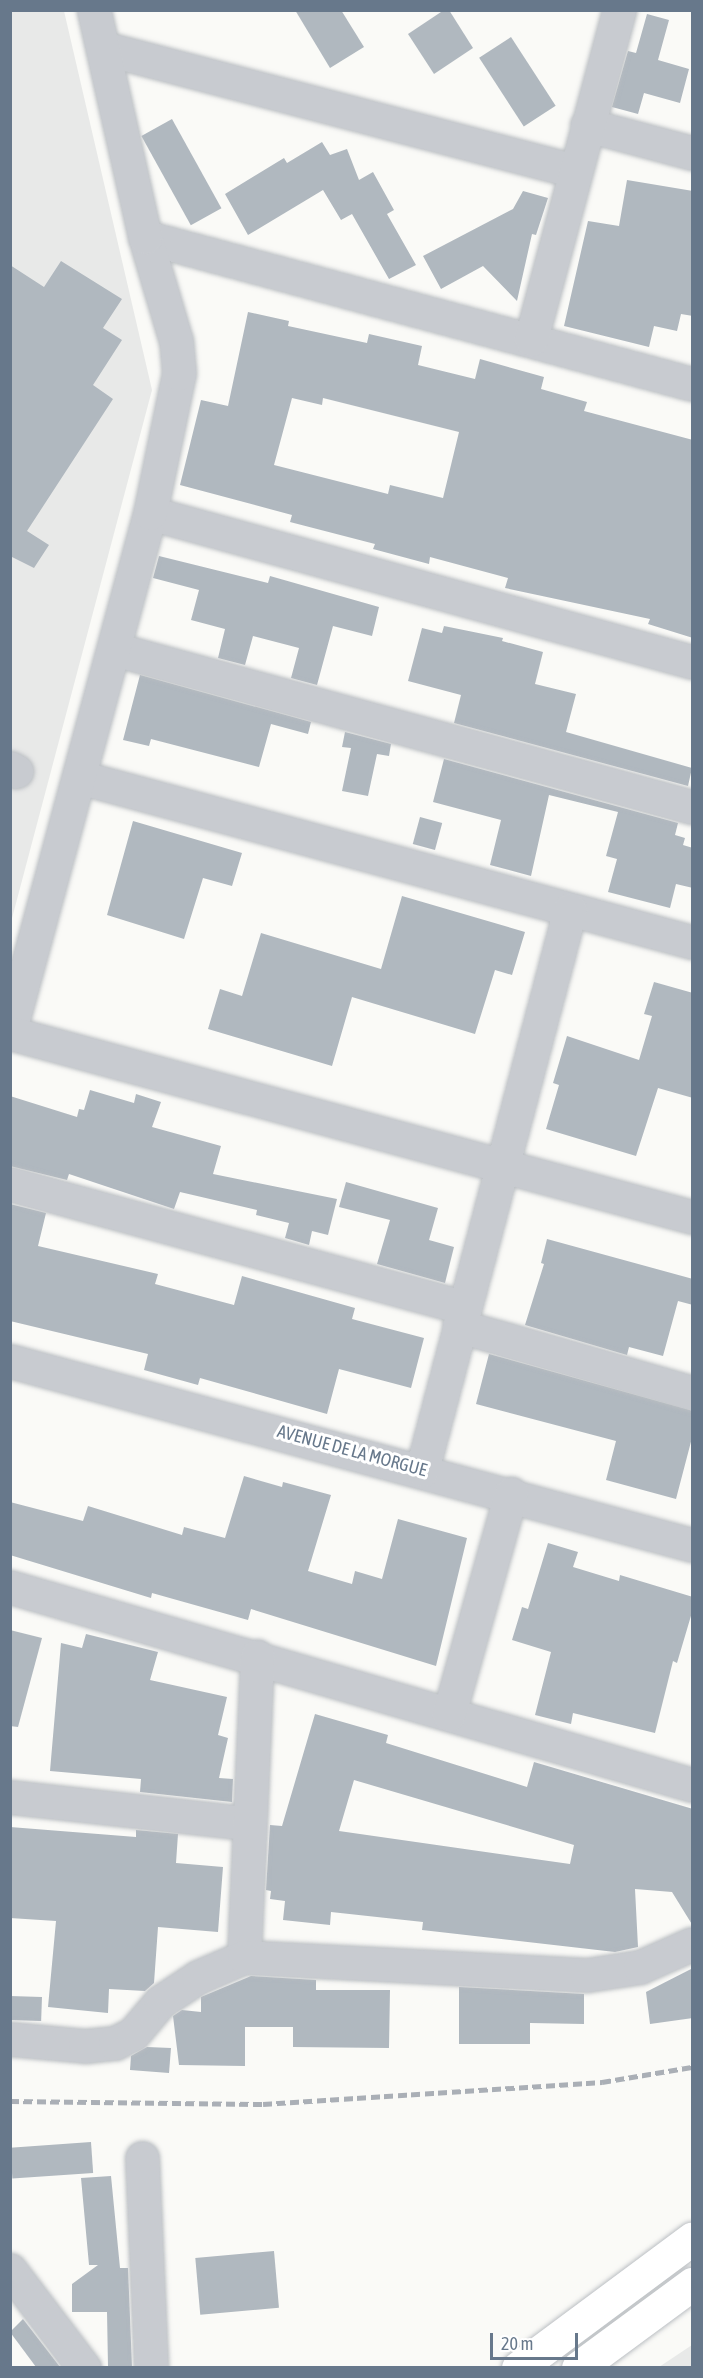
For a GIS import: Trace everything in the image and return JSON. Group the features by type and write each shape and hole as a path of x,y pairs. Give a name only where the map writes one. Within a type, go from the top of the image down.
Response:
{"main road":[{"path":"518,2367 693,2240"},
{"path":"578,2367 693,2284"}],"street":[{"path":"94,10 145,237 176,341 178,374 150,513 10,1031 501,1162 693,1217"},
{"path":"531,339 619,10"},
{"path":"104,48 575,171"},
{"path":"587,124 693,153"},
{"path":"145,237 693,384"},
{"path":"150,513 693,662"},
{"path":"114,649 693,807"},
{"path":"79,777 693,942"},
{"path":"422,1470 501,1162 570,910"},
{"path":"10,1184 461,1317 693,1393"},
{"name":"AVENUE DE LA MORGUE","path":"10,1360 693,1545"},
{"path":"449,1714 511,1494"},
{"path":"10,1587 257,1656 693,1785"},
{"path":"244,1957 247,1823 257,1656"},
{"path":"10,1797 247,1823"},
{"path":"10,2039 85,2046 115,2043 133,2034 160,2002 198,1977 244,1957 587,1975 640,1967 693,1944"},
{"path":"142,2158 151,2367"},
{"path":"16,2287 84,2367"}],"shaded area":[{"path":"11,11 64,11 152,390 11,922"},
{"path":"692,2345 692,2367 659,2367"}],"building":[{"path":"295,10 341,10 364,47 330,68"},
{"path":"444,10 449,10 473,48 434,74 408,34"},
{"path":"647,14 669,20 658,60 689,69 680,103 644,93 638,114 612,107 628,51 636,53"},
{"path":"511,37 556,106 524,126 479,58"},
{"path":"172,119 221,208 191,225 141,136"},
{"path":"322,142 330,155 347,149 359,180 373,172 394,210 387,214 416,265 389,279 352,214 341,220 323,190 248,235 225,194 284,158 287,163"},
{"path":"627,180 693,191 693,316 681,314 677,331 654,326 649,347 564,326 588,221 619,226"},
{"path":"523,191 548,198 536,235 532,234 517,301 483,266 441,289 423,256 513,209"},
{"path":"61,261 122,299 103,328 122,340 93,385 113,399 27,531 49,545 34,568 10,556 10,265 44,287"},
{"path":"248,312 289,321 288,326 367,343 369,334 422,346 418,365 475,379 480,359 544,377 541,389 587,402 584,411 693,440 693,638 648,624 650,619 505,588 508,578 430,557 429,564 373,549 375,544 290,522 292,515 180,485 201,400 228,406","holes":["292,398 322,405 323,398 459,432 443,498 390,485 388,494 274,465"]},
{"path":"159,556 268,583 270,576 379,607 372,636 333,626 317,685 291,678 299,648 253,636 245,665 218,658 225,629 191,620 199,590 153,578"},
{"path":"444,626 503,638 502,641 543,652 535,684 576,694 566,732 692,768 688,786 454,723 461,695 408,681 422,628 442,633"},
{"path":"140,675 311,722 308,734 271,724 259,767 151,739 149,746 123,740"},
{"path":"345,732 391,744 389,756 377,754 368,796 342,791 351,748 342,747"},
{"path":"444,759 678,823 675,835 685,838 683,845 693,848 693,888 676,884 670,908 608,892 617,859 606,856 618,812 549,795 531,876 490,865 501,820 433,802"},
{"path":"420,817 442,823 435,850 413,844"},
{"path":"133,821 242,853 232,886 203,878 184,939 107,915"},
{"path":"402,896 525,932 512,975 495,970 475,1034 352,997 332,1066 208,1029 220,989 242,996 261,933 381,969"},
{"path":"654,982 693,993 693,1098 658,1088 636,1156 546,1129 559,1085 553,1083 567,1036 639,1060 652,1016 644,1014"},
{"path":"90,1090 134,1103 136,1094 161,1102 152,1127 221,1146 213,1174 337,1199 328,1235 312,1231 309,1245 285,1238 289,1223 256,1215 257,1210 180,1192 174,1209 69,1174 67,1180 10,1166 10,1096 77,1117 79,1109 84,1110"},
{"path":"346,1182 438,1208 429,1240 454,1247 445,1283 377,1264 390,1220 339,1207"},
{"path":"10,1204 46,1213 38,1246 158,1274 155,1284 234,1305 242,1276 355,1308 352,1319 424,1338 411,1388 339,1369 327,1414 200,1378 198,1385 144,1370 148,1354 10,1321"},
{"path":"547,1239 693,1279 693,1305 678,1301 663,1356 629,1347 627,1355 525,1325 544,1264 541,1263"},
{"path":"489,1354 693,1411 693,1434 676,1499 606,1480 616,1441 476,1404"},
{"path":"244,1476 282,1487 283,1482 331,1495 308,1571 352,1584 355,1571 382,1579 398,1519 467,1538 436,1666 251,1609 248,1620 152,1593 151,1598 10,1555 10,1502 83,1521 88,1506 182,1535 184,1527 225,1538"},
{"path":"548,1543 578,1552 573,1567 619,1581 620,1575 693,1597 693,1609 677,1663 673,1661 655,1733 573,1713 571,1724 535,1715 551,1652 512,1640 522,1607 528,1609"},
{"path":"10,1630 42,1638 18,1727 10,1726"},
{"path":"86,1634 158,1652 150,1680 227,1697 218,1735 228,1738 219,1778 233,1779 232,1802 140,1792 141,1779 50,1771 61,1643 82,1648"},
{"path":"315,1714 388,1735 386,1743 527,1787 534,1762 693,1809 693,1926 672,1892 635,1889 638,1947 615,1952 422,1930 423,1922 331,1912 330,1925 283,1920 285,1901 270,1899 271,1891 266,1890 270,1825 282,1826","holes":["354,1780 574,1845 570,1864 339,1831"]},
{"path":"10,1827 136,1837 136,1830 178,1834 176,1863 223,1867 218,1932 158,1927 154,1983 145,1991 109,1989 108,2013 48,2007 56,1921 10,1918"},
{"path":"693,1968 693,2018 650,2024 646,1992"},
{"path":"251,1976 316,1980 316,1990 390,1990 389,2048 293,2047 293,2027 245,2027 245,2066 179,2065 173,2016 182,2010 201,2012 201,1997"},
{"path":"459,1987 584,1994 584,2024 530,2023 530,2044 459,2044"},
{"path":"10,1996 42,1997 41,2021 10,2020"},
{"path":"147,2047 171,2048 169,2073 130,2070 131,2056"},
{"path":"91,2142 93,2173 12,2179 10,2148"},
{"path":"111,2176 120,2268 128,2268 132,2367 108,2367 107,2312 72,2312 72,2284 98,2265 89,2265 81,2178"},
{"path":"274,2251 279,2308 200,2315 195,2258"},
{"path":"23,2319 60,2367 36,2367 10,2332"}],"railway":[{"path":"10,2101 263,2104 602,2082 692,2067"}]}
